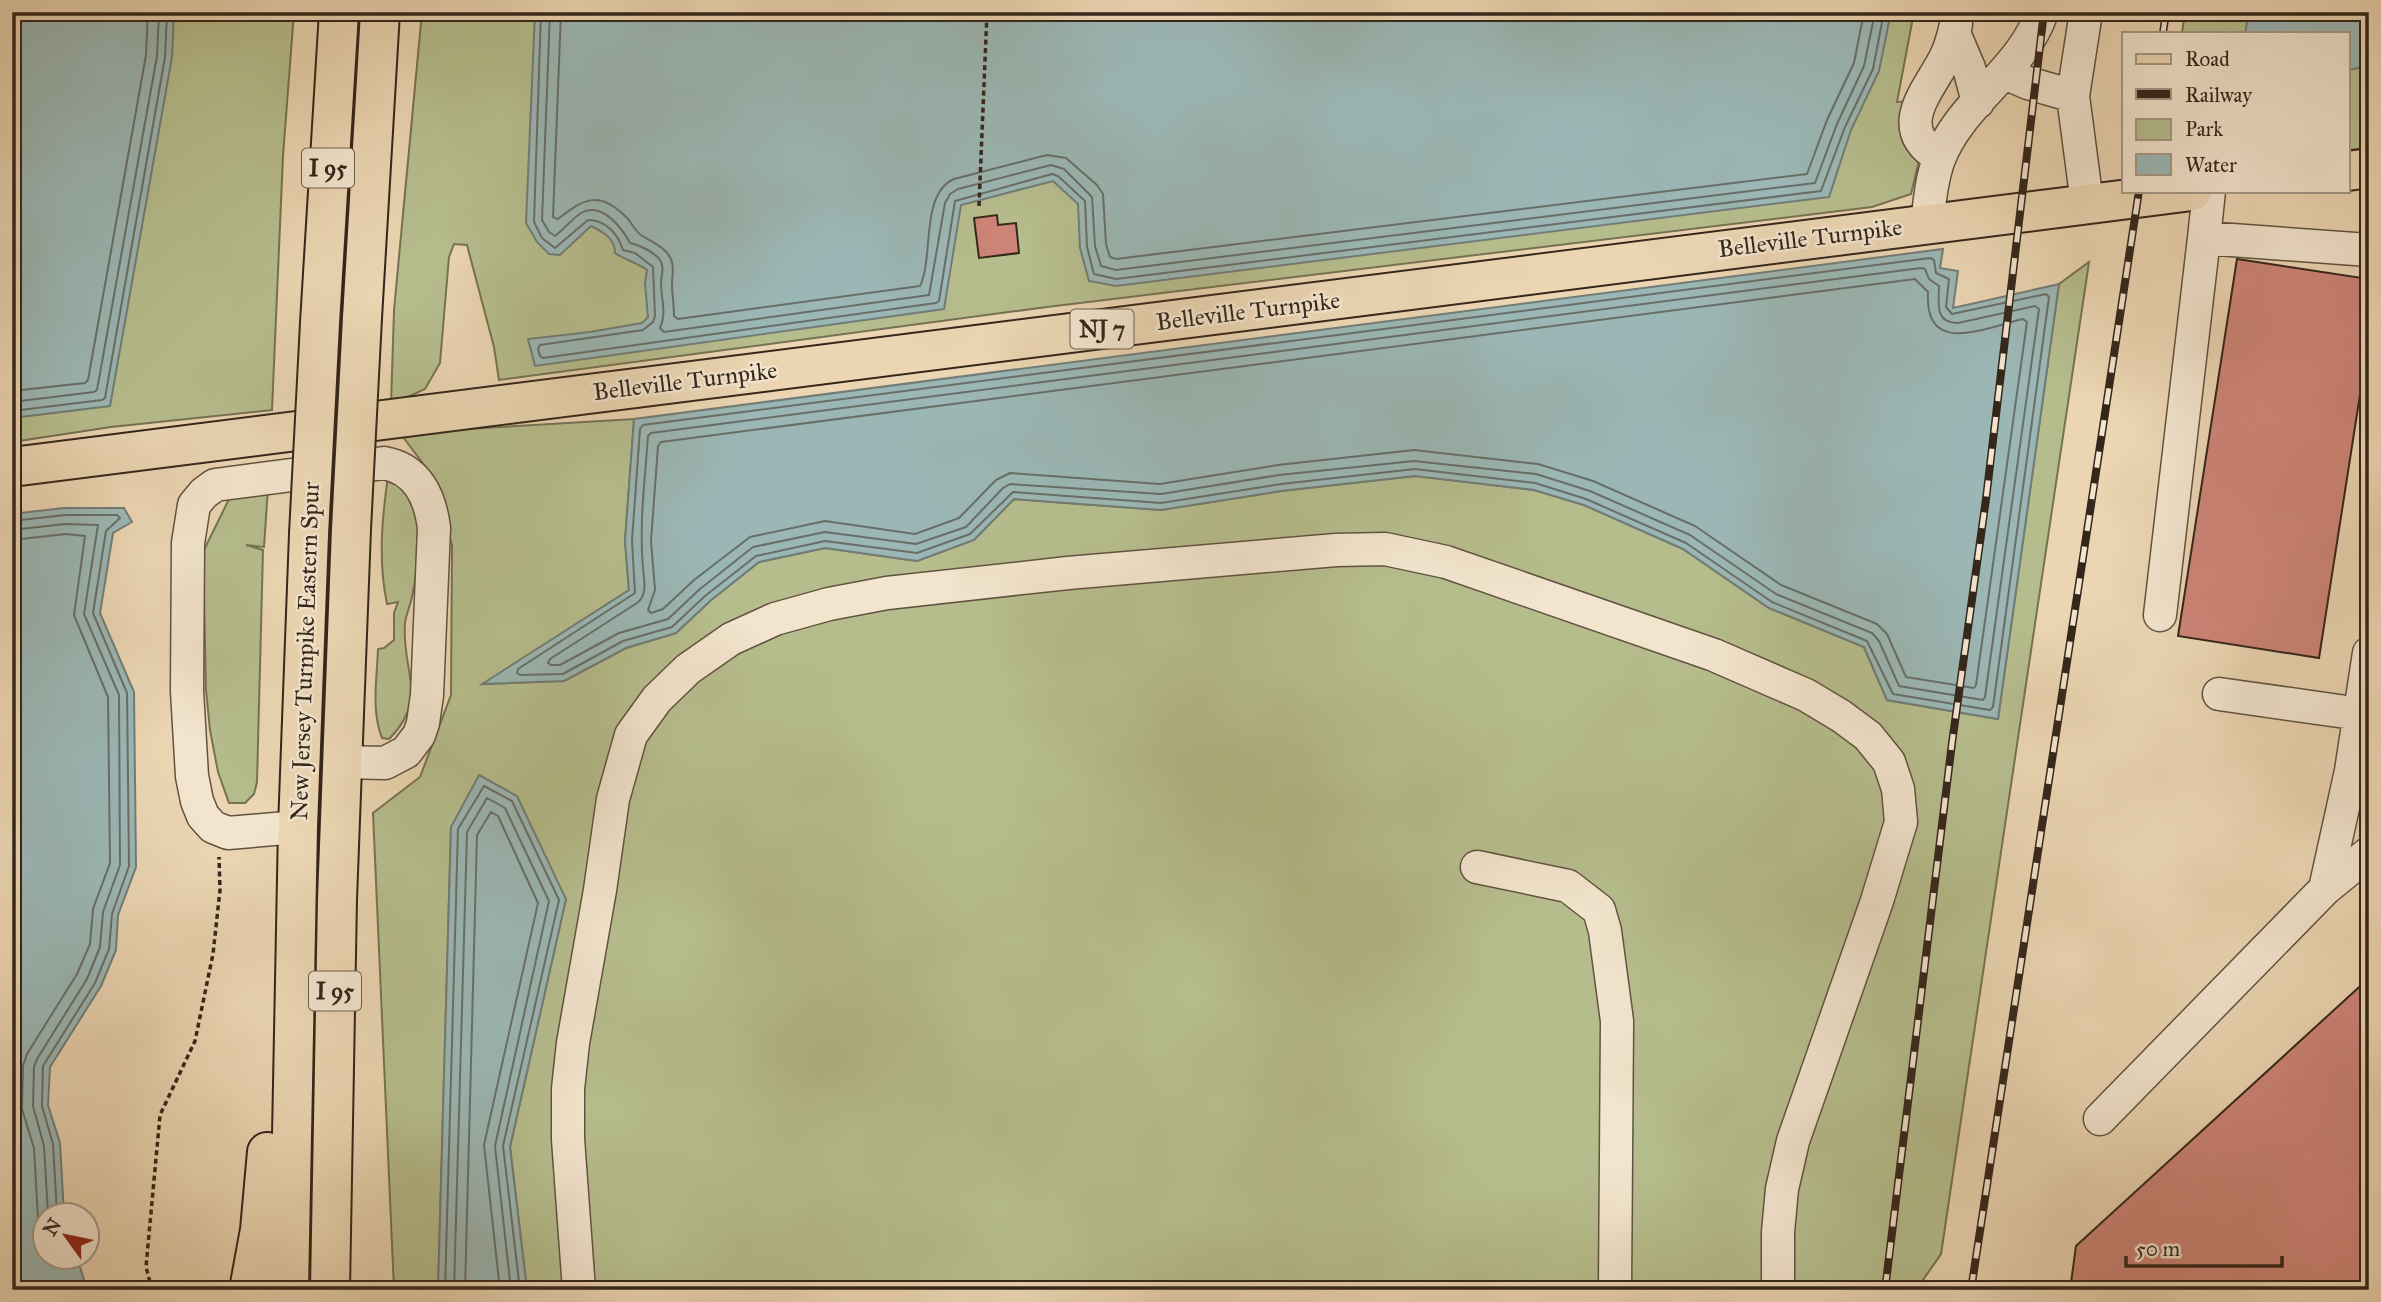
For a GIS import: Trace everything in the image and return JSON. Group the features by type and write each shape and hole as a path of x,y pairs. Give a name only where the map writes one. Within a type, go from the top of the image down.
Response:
{"main road":[{"name":"New Jersey Turnpike Eastern Spur","path":"289,1290 298,827 309,534 339,12"},
{"name":"New Jersey Turnpike Eastern Spur","path":"330,1290 342,762 351,529 380,12"},
{"path":"2350,171 2369,168"},
{"name":"Belleville Turnpike","path":"12,467 2183,192"},
{"path":"249,1290 260,1230 267,1158 268,1095 295,956"},
{"path":"330,1219 343,1290"}],"street":[{"path":"1927,223 1931,181 1939,157 1962,119 2017,60 2042,12"},
{"path":"2087,12 2073,96 2087,203"},
{"path":"1956,23 1978,102"},
{"path":"1939,157 1926,149 1918,132 1917,110 1924,91 1947,55 1956,23"},
{"path":"2005,73 2028,83 2073,96"},
{"path":"2160,615 2209,192"},
{"path":"2204,238 2369,250"},
{"path":"298,827 239,833 219,830 213,827 201,812 192,776 186,614 188,543 191,513 204,493 215,485 384,463 410,474 428,501 434,528 427,695 423,723 406,752 396,758 385,763 342,762"},
{"path":"579,1290 568,1139 568,1089 612,799 631,735 657,699 688,670 731,639 775,618 887,593 1095,570 1385,548 1446,562 1714,655 1806,695 1841,716 1868,736 1889,762 1898,789 1901,822 1877,901 1793,1141 1778,1232 1778,1290"},
{"path":"2325,889 2351,771 2369,653"},
{"path":"2219,694 2360,714"},
{"path":"2100,1119 2325,889 2369,853"},
{"path":"1477,867 1568,887 1599,910 1605,931 1617,1021 1615,1290"}],"path":[{"path":"979,206 987,12"},
{"path":"152,1290 146,1267 160,1115 195,1041 213,954 220,890 219,830"}],"green space":[{"path":"12,12 294,12 283,156 272,410 111,427 12,442"},
{"path":"422,12 1914,12 1897,102 1925,100 1930,116 1911,194 1872,207 1047,307 499,380 494,347 467,245 454,244 449,257 440,363 425,389 391,405 394,310"},
{"path":"2185,12 2369,12 2369,148 2350,150 2350,32 2182,32"},
{"path":"2089,262 1941,1254 1916,1290 527,1290 510,1147 566,899 451,827 438,1290 394,1290 373,813 420,777 451,695 452,545 430,473 400,433 634,419 625,541 629,590 484,684 564,681 626,648 676,633 710,601 759,562 825,548 917,561 974,540 1014,499 1161,510 1281,491 1415,476 1534,490 1584,505 1683,549 1769,608 1864,647 1887,700 1998,719 2059,284"},
{"path":"388,476 402,484 410,494 415,507 419,538 412,597 405,623 411,697 401,724 389,739 382,738 379,728 376,694 378,649 394,640 394,613 398,602 387,604 384,588 383,524"},
{"path":"268,488 264,547 246,545 263,550 257,782 254,794 245,803 229,803 218,772 210,730 206,690 203,552 231,495"}],"water":[{"path":"12,12 174,12 172,57 110,406 12,418"},
{"path":"535,12 1891,12 1879,71 1851,130 1829,197 1116,286 1089,281 1080,248 1078,204 1053,181 961,205 944,309 535,366 528,339 642,323 648,317 645,284 647,270 615,253 611,239 604,233 591,226 560,255 549,254 537,242 526,223"},
{"path":"2249,12 2369,12 2369,66 2350,70 2350,32 2245,32"},
{"path":"1943,249 1940,268 1958,271 1953,308 2059,284 1998,719 1887,700 1864,647 1769,608 1683,549 1584,505 1534,490 1415,476 1281,491 1161,510 1014,499 974,540 917,561 825,548 759,562 710,601 676,633 626,648 564,681 482,684 629,590 625,541 634,419"},
{"path":"64,508 124,508 132,522 113,533 100,613 134,692 136,867 118,915 116,950 101,986 50,1067 48,1105 60,1143 63,1200 32,1200 32,1270 81,1270 87,1290 12,1290 12,514"},
{"path":"479,775 517,796 566,899 510,1147 527,1290 438,1290 451,827"}],"building":[{"path":"997,215 998,225 1016,223 1019,253 979,258 974,218"},
{"path":"2237,259 2369,279 2369,337 2319,658 2178,636"},
{"path":"2369,978 2369,1290 2070,1290 2076,1246"}],"railway":[{"path":"1885,1290 1952,743 1986,499 2044,12"},
{"path":"2163,32 2166,12"},
{"path":"1971,1290 2139,192"}]}
